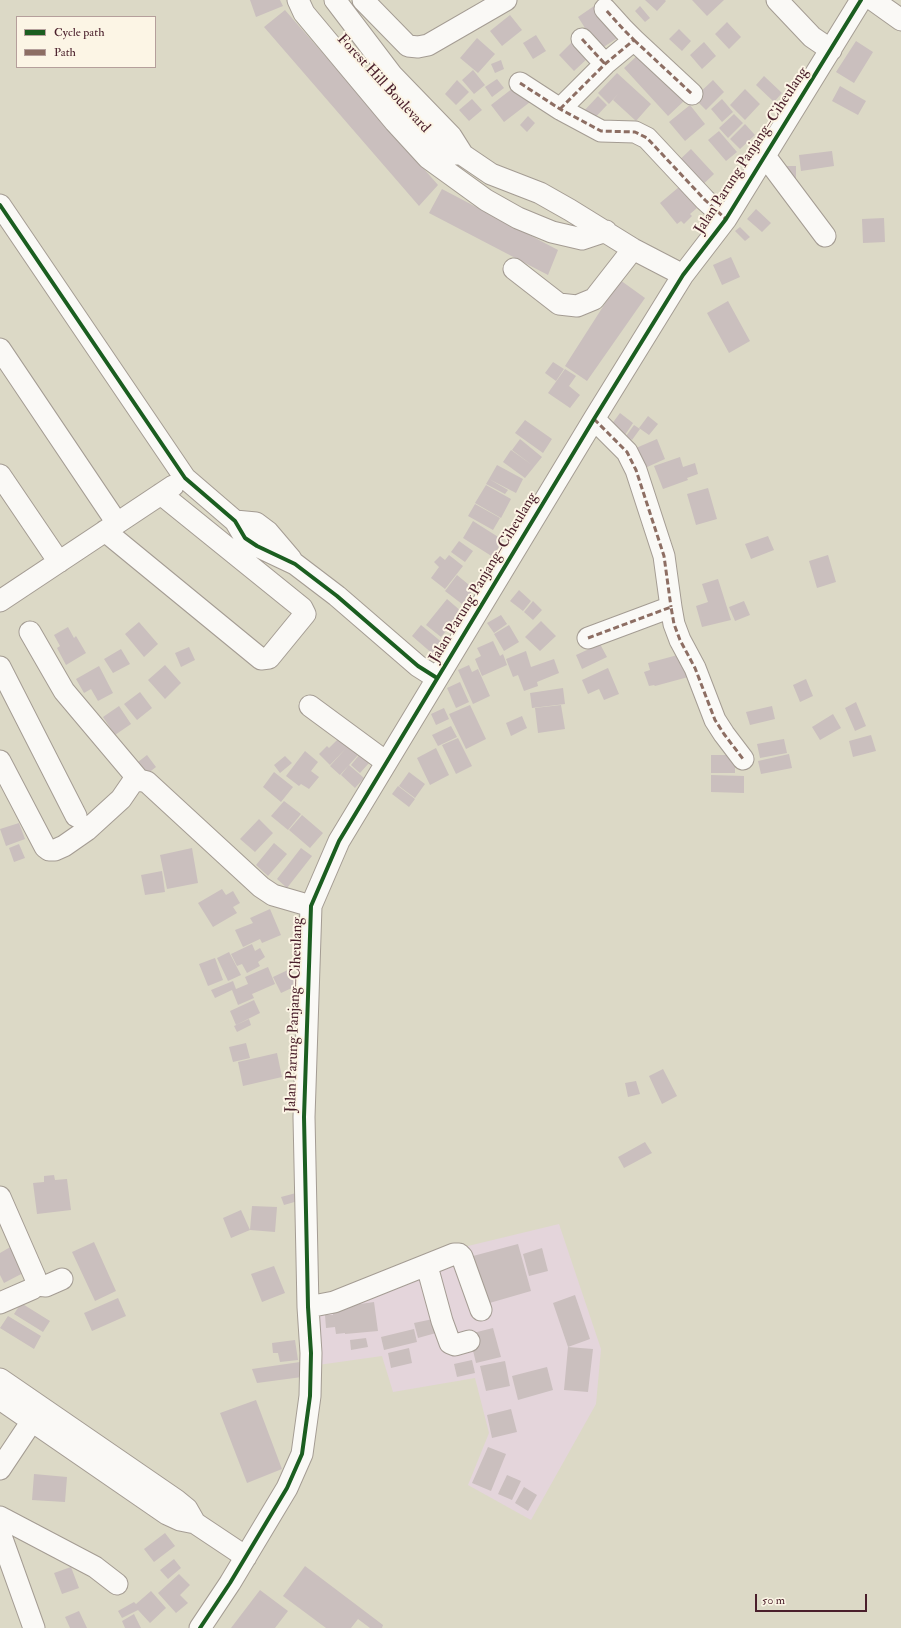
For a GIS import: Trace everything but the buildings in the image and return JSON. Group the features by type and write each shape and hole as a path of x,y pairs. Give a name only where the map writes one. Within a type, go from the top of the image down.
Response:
{"street":[{"path":"298,0 304,13 395,122 428,158 486,200 518,218 552,232 582,239 606,231"},
{"name":"Forest Hill Boulevard","path":"313,0 324,19 411,116 443,148 453,154 463,155"},
{"path":"335,0 392,75 451,136 463,155 491,174 540,193 606,231 633,249 683,275"},
{"path":"363,0 408,46 418,47 428,45 506,0"},
{"path":"777,0 812,37 831,50"},
{"name":"Jalan Parung Panjang–Ciheulang","path":"200,1628 246,1557 287,1488 302,1454 310,1396 311,1353 308,1307 304,1117 311,906 339,841 594,419 683,275 726,219 861,0"},
{"path":"873,0 901,20"},
{"path":"605,9 634,40 692,94"},
{"path":"582,39 605,64"},
{"path":"560,109 605,64 634,40"},
{"path":"520,83 560,109 601,130 635,132 647,138 705,200 726,219"},
{"path":"765,156 826,236"},
{"path":"0,205 185,478 235,520 245,538 257,546 295,564 337,596 418,666 437,678"},
{"path":"514,268 559,304 577,306 594,299 633,249"},
{"path":"0,349 111,527 261,659 269,658 305,614 302,608 161,494"},
{"path":"594,419 627,452 636,470 664,556 671,608 676,629 695,668 715,720 743,759"},
{"path":"0,476 59,562"},
{"path":"0,600 185,478"},
{"path":"588,638 671,608"},
{"path":"30,632 64,691 139,780 147,782 261,887 273,895 311,906"},
{"path":"0,667 76,816"},
{"path":"310,706 386,762"},
{"path":"0,761 45,847 49,850 55,850 64,846 87,830 121,799 132,783 139,780"},
{"path":"0,1197 35,1277 36,1285"},
{"path":"308,1307 334,1302 454,1254 459,1254 462,1257 481,1310"},
{"path":"427,1266 442,1321 450,1343 455,1345 469,1341"},
{"path":"0,1303 32,1289 36,1285 46,1286 62,1279"},
{"path":"0,1379 34,1413 166,1514 180,1520 195,1523 246,1557"},
{"path":"0,1399 34,1413"},
{"path":"0,1469 34,1413"},
{"path":"0,1517 95,1567 117,1584"},
{"path":"0,1533 34,1628"}],"shaded area":[{"path":"559,1224 601,1349 596,1404 531,1520 468,1485 489,1433 475,1378 393,1392 382,1356 318,1365 318,1298 468,1246"}],"marked path":[{"path":"560,109 605,64 634,40 605,9"},
{"path":"582,39 605,64"},
{"path":"634,40 692,94"},
{"path":"520,83 560,109 601,131 635,132 647,138 705,200 726,219"},
{"path":"594,419 627,452 636,470 664,556 671,607"},
{"path":"588,638 671,607 674,624 680,640 695,668 715,720 743,759"}],"cycle path":[{"path":"200,1628 230,1583 287,1488 302,1454 310,1396 311,1353 308,1307 304,1117 311,906 339,841 594,419 683,275 726,219 861,0"},
{"path":"0,205 185,478 235,521 245,538 257,546 295,564 337,596 418,666 437,678"}]}
